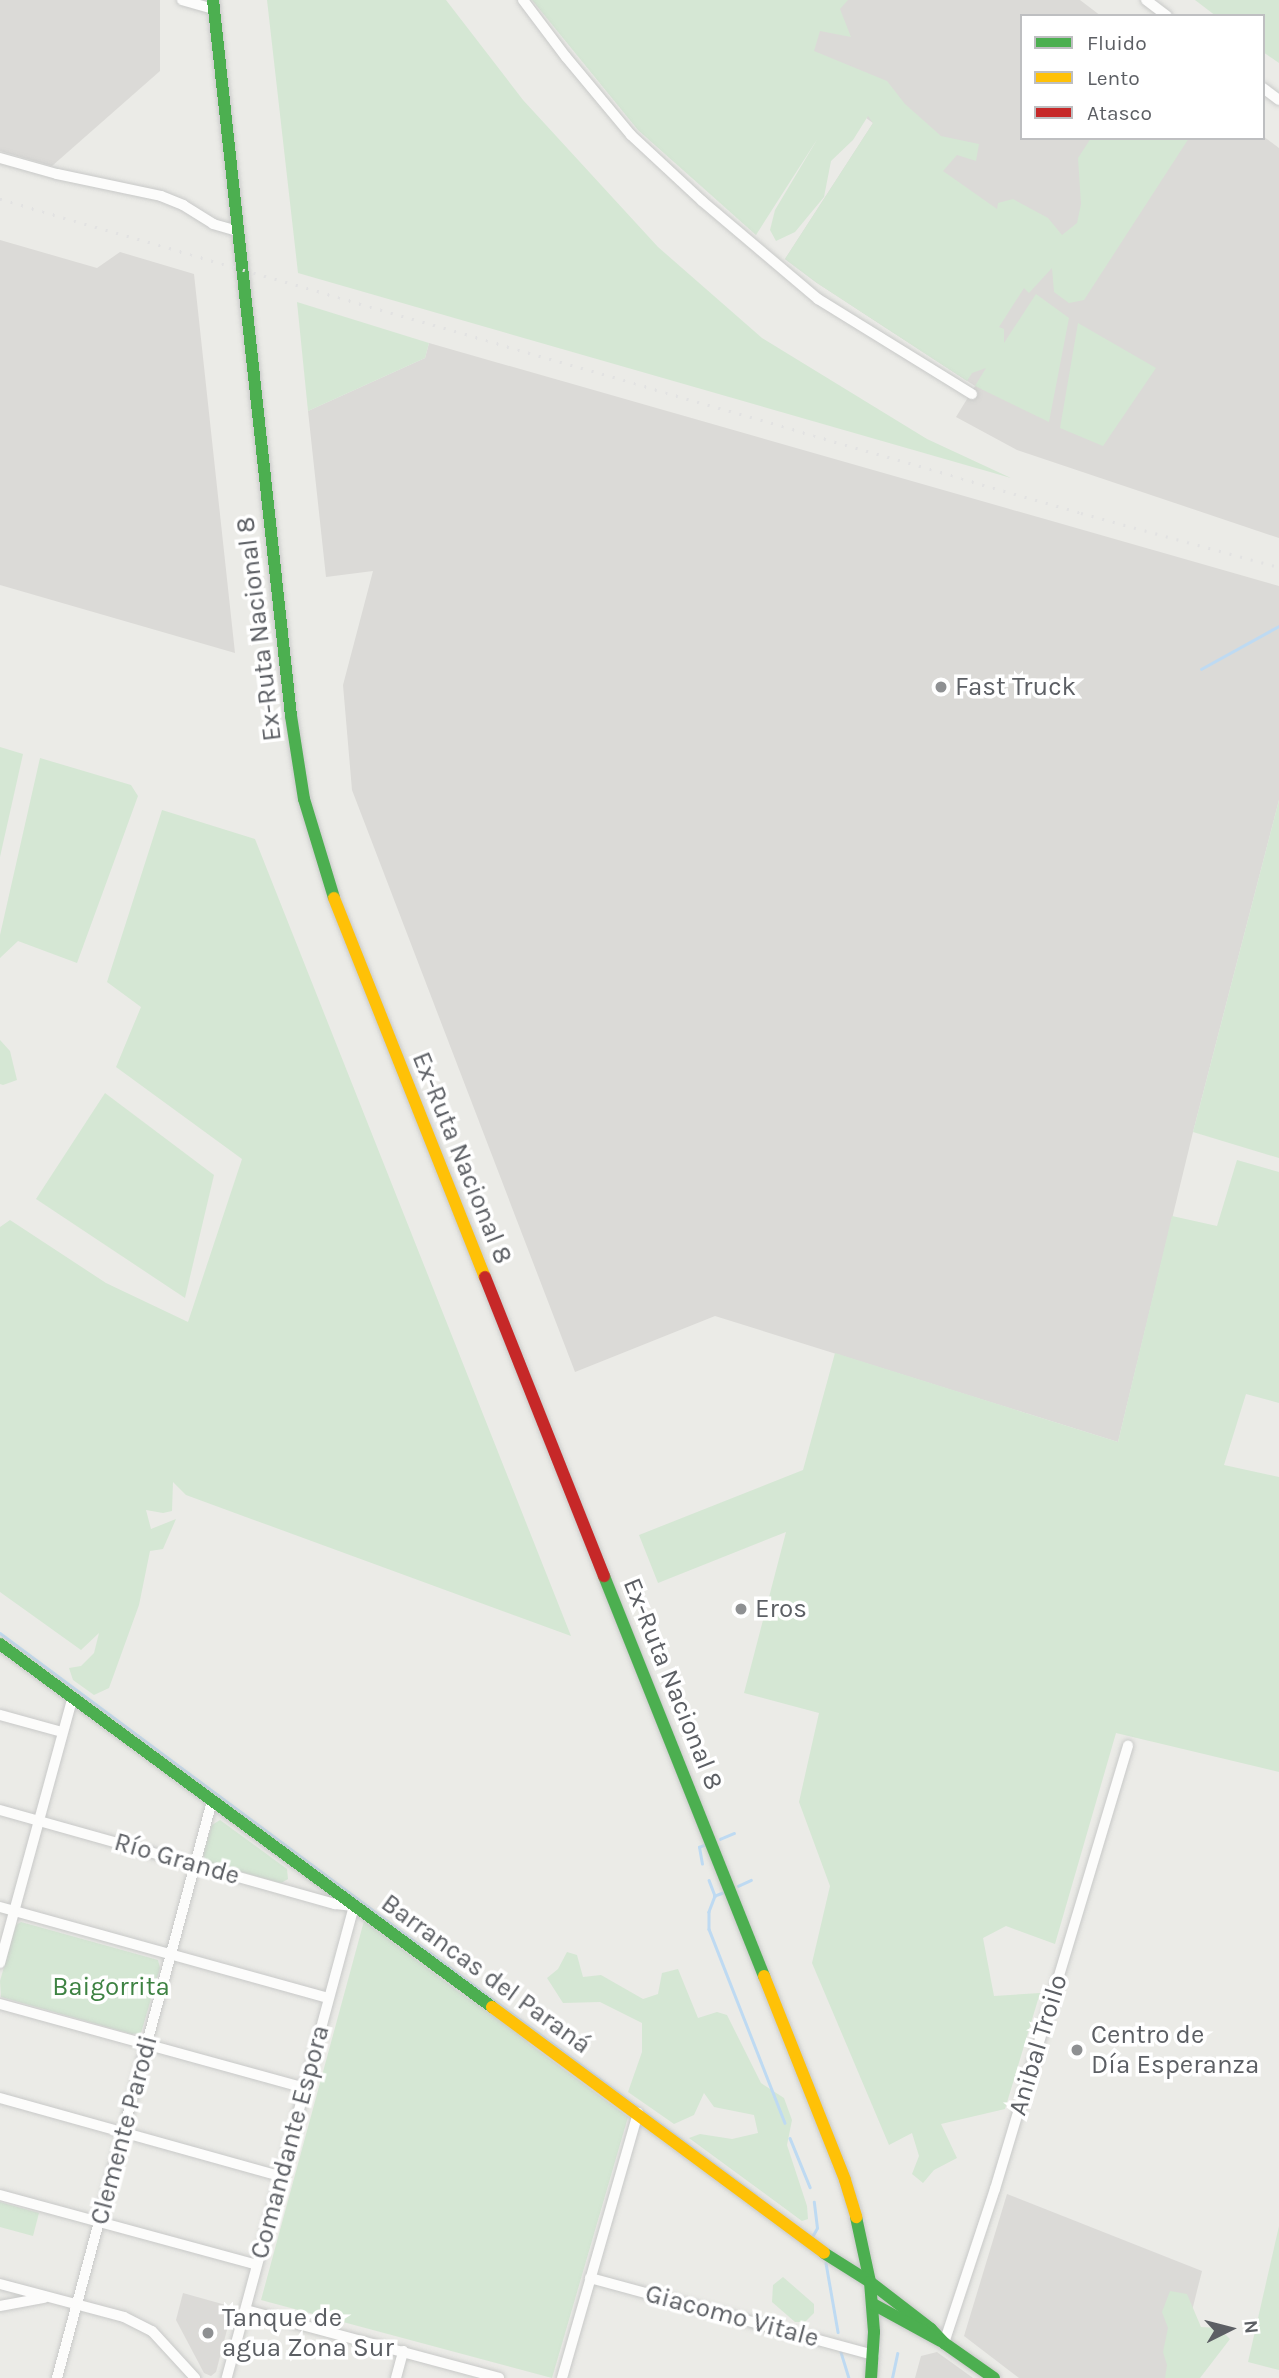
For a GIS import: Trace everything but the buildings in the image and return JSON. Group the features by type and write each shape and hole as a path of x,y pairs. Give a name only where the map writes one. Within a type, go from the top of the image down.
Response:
{"main road":[{"name":"Ex-Ruta Nacional 8","path":"214,5 291,716 304,799 325,876 838,2160 855,2212 870,2282 873,2304 872,2378"},
{"name":"Barrancas del Paraná","path":"0,1644 824,2253 870,2282 931,2329 944,2343 994,2378"},
{"name":"Barrancas del Paraná","path":"873,2304 926,2336 944,2343"}],"street":[{"path":"182,0 214,5"},
{"path":"523,0 631,135 702,201 818,299 972,394"},
{"path":"1146,0 1164,14"},
{"path":"0,158 57,174 162,196 225,229 237,231"},
{"path":"0,1963 72,1699"},
{"path":"0,1715 62,1732"},
{"name":"Anibal Troilo","path":"944,2343 995,2189 1128,1746"},
{"name":"Clemente Parodi","path":"57,2378 212,1801"},
{"name":"Río Grande","path":"0,1810 335,1904 354,1906"},
{"name":"Comandante Espora","path":"227,2378 354,1906"},
{"path":"0,1907 329,1998"},
{"path":"0,2004 305,2088"},
{"path":"0,2098 124,2130 282,2176"},
{"path":"562,2378 638,2113"},
{"path":"0,2195 257,2265"},
{"name":"Giacomo Vitale","path":"590,2278 874,2355"},
{"path":"47,2297 1,2306 1,2284 124,2317 152,2330 195,2378"},
{"path":"246,2310 499,2378"},
{"path":"396,2378 403,2351"}],"shaded area":[{"path":"0,0 160,0 160,71 52,166 0,151"},
{"path":"795,0 1080,0 1098,14 1020,14 1020,140 1265,140 1265,138 1279,148 1279,538 1017,450 956,417 975,386 817,283 785,259 873,123 763,44"},
{"path":"0,240 97,268 120,252 194,274 235,653 0,585"},
{"path":"429,343 1279,586 1279,800 1193,1132 1118,1442 715,1316 575,1372 352,790 343,685 373,571 326,577 308,411 425,358"},
{"path":"1007,2194 1202,2271 1175,2378 1019,2378 964,2336"},
{"path":"183,2293 233,2307 216,2372 211,2376 204,2373 176,2320"},
{"path":"937,2352 973,2378 915,2378 921,2356"}],"green space":[{"path":"267,0 446,0 523,100 658,247 762,338 927,439 1011,478 298,273"},
{"path":"532,0 848,0 840,9 851,37 820,31 814,51 887,81 905,104 941,136 979,144 976,161 957,155 943,171 997,209 998,203 1013,199 1048,218 1062,235 1077,223 1081,204 1078,158 1090,140 1188,140 1084,300 1069,303 1054,292 1052,268 1029,293 1024,288 999,327 1004,329 1004,343 1036,294 1069,318 1049,422 975,386 986,368 972,373 967,381 817,283 785,259 873,123 868,116 853,140 831,161 824,197 795,232 776,241 770,230 775,210 818,138 756,235 638,130"},
{"path":"1195,0 1279,0 1279,63 1265,53 1265,14 1213,14"},
{"path":"297,302 429,343 425,358 308,411"},
{"path":"1078,323 1156,368 1103,446 1060,428"},
{"path":"0,747 23,754 0,857"},
{"path":"40,758 131,785 138,796 77,963 18,941 0,958 0,935"},
{"path":"1279,800 1279,1158 1193,1132"},
{"path":"162,810 255,839 571,1636 186,1495 173,1482 172,1511 163,1513 146,1510 151,1529 176,1519 163,1549 150,1551 139,1605 109,1688 94,1695 73,1680 69,1668 81,1666 94,1653 99,1633 81,1650 0,1592 0,1227 10,1220 106,1283 188,1322 242,1159 116,1067 141,1007 107,982"},
{"path":"0,1040 10,1051 17,1080 3,1085 0,1084"},
{"path":"105,1093 214,1175 185,1298 36,1199"},
{"path":"1237,1160 1279,1172 1279,1403 1246,1394 1224,1465 1279,1477 1279,1772 1116,1733 1055,1944 1006,1926 983,1938 994,1996 1040,1993 1005,2109 941,2124 957,2158 934,2170 923,2183 912,2174 919,2156 912,2133 889,2145 812,1963 830,1886 799,1802 819,1713 744,1693 786,1532 658,1583 639,1535 803,1470 835,1353 1118,1442 1172,1216 1217,1226"},
{"path":"220,1820 287,1869 288,1879 281,1883 206,1862 203,1854 212,1825"},
{"path":"364,1921 468,1999 473,1996 527,2035 528,2043 628,2117 552,2378 261,2300"},
{"name":"Baigorrita","path":"21,1922 158,1960 160,1968 141,2033 132,2034 1,1997 0,1981 16,1925"},
{"path":"567,1952 577,1955 583,1977 601,1975 643,1999 658,1994 662,1973 678,1969 698,2018 717,2012 727,2015 761,2083 784,2098 792,2120 787,2145 807,2206 808,2219 802,2221 689,2138 700,2134 732,2139 758,2133 754,2115 714,2107 704,2093 694,2115 674,2124 628,2092 642,2052 642,2023 600,2002 563,2003 547,1978 558,1969"},
{"path":"0,2202 39,2213 33,2236 0,2227"},
{"path":"1279,2226 1279,2370 1248,2362"},
{"path":"783,2277 814,2304 814,2313 805,2322 795,2322 772,2302 773,2285"},
{"path":"1170,2291 1187,2294 1201,2327 1219,2328 1230,2339 1200,2378 1165,2378 1167,2365 1163,2352 1168,2328 1162,2312"}],"waterway":[{"path":"1201,669 1279,626"},
{"path":"0,1633 756,2195"},
{"path":"720,1839 734,1833"},
{"path":"702,1864 699,1847 704,1845"},
{"path":"709,1880 715,1896"},
{"path":"738,1886 751,1880"},
{"path":"723,1893 715,1896 709,1912 709,1929 785,2123"},
{"path":"790,2138 810,2187"},
{"path":"812,2237 817,2228 814,2202"},
{"path":"826,2263 838,2332"},
{"path":"841,2352 849,2378"},
{"path":"892,2378 897,2354"}],"railway":[{"path":"0,199 1081,513 1279,567"}],"traffic: fast":[{"path":"213,0 291,716 304,799 334,898"},
{"path":"604,1576 764,1976"},
{"path":"0,1644 492,2007"},
{"path":"856,2217 870,2282 874,2332 871,2378"},
{"path":"824,2253 870,2282 931,2329 944,2343 994,2378"},
{"path":"873,2304 941,2341"}],"traffic: slow":[{"path":"334,898 485,1277"},
{"path":"764,1976 845,2180 856,2217"},
{"path":"492,2007 824,2253"}],"traffic: jam":[{"path":"485,1277 604,1576"}],"place":[{"name":"Fast Truck","path":"941,687"},
{"name":"Eros","path":"741,1609"},
{"name":"Centro de Día Esperanza","path":"1077,2050"},
{"name":"Tanque de agua Zona Sur","path":"208,2333"}]}
